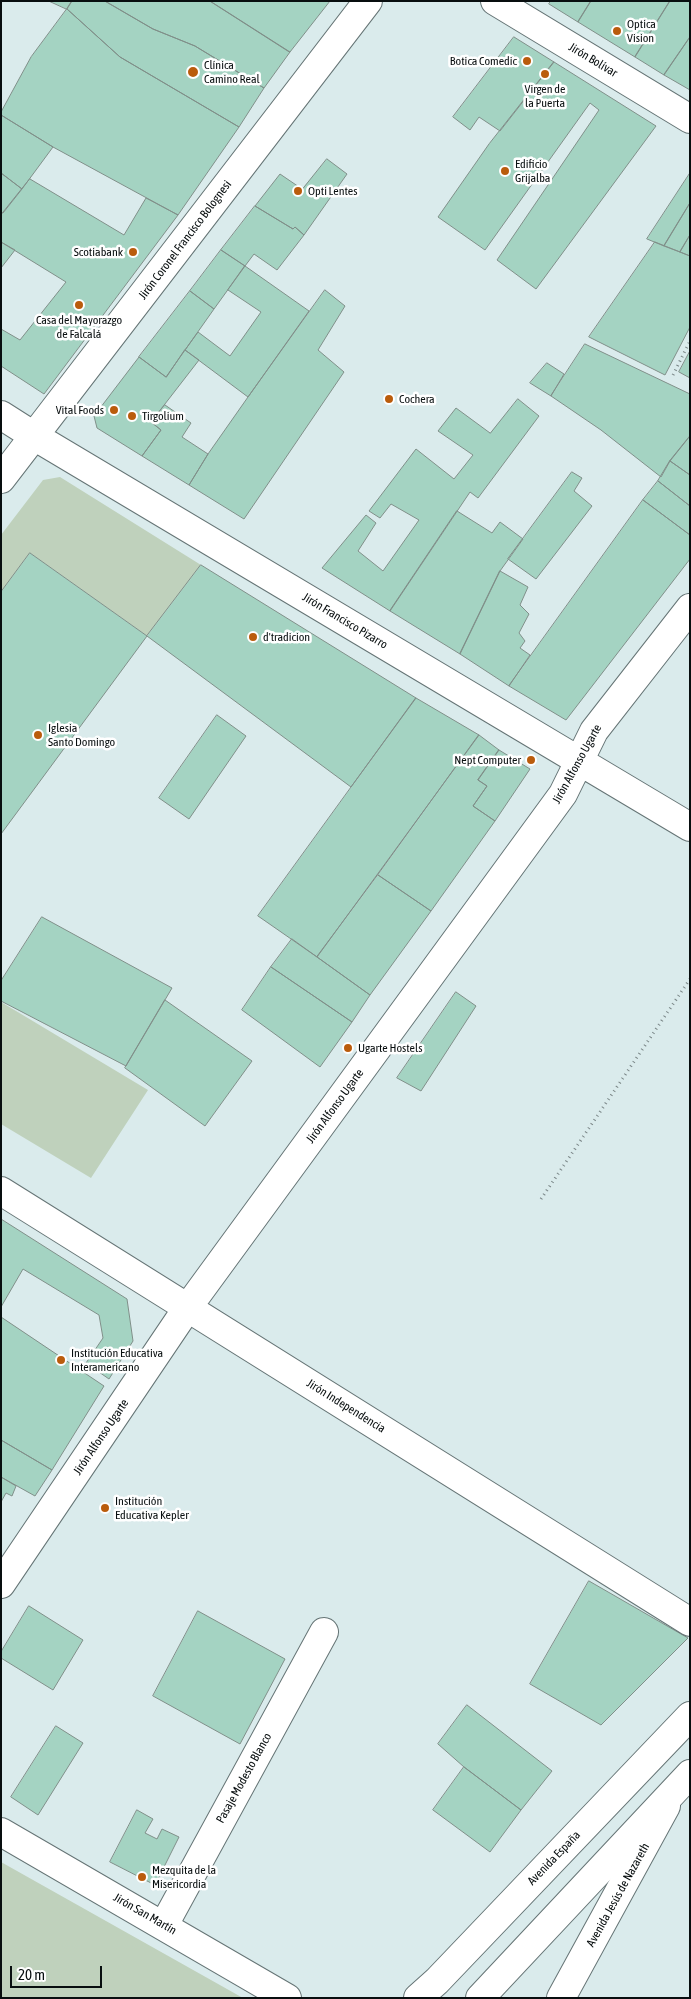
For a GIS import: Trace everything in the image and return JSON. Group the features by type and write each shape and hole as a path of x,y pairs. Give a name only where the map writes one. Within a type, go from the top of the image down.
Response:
{"street":[{"name":"Jirón Coronel Francisco Bolognesi","path":"1,479 368,1"},
{"name":"Jirón Bolívar","path":"495,1 690,119"},
{"name":"Jirón Francisco Pizarro","path":"1,415 690,827"},
{"name":"Jirón Alfonso Ugarte","path":"1,1584 188,1307 563,794 594,731 690,608"},
{"name":"Jirón Independencia","path":"1,1191 690,1622"},
{"name":"Pasaje Modesto Blanco","path":"164,1924 324,1632"},
{"name":"Avenida España","path":"418,1998 437,1981 690,1716"},
{"path":"480,1998 682,1783"},
{"name":"Avenida Jesús de Nazareth","path":"561,1998 682,1783"},
{"name":"Jirón San Martín","path":"1,1832 164,1924 287,1998"}],"path":[{"path":"673,375 690,341"},
{"path":"541,1198 690,979"}],"green space":[{"path":"60,477 201,565 147,636 30,553 1,592 1,535 43,480"},
{"path":"1,1002 148,1090 91,1178 1,1124"},
{"path":"1,1862 243,1998 1,1998"}],"building":[{"path":"49,1 72,1 67,9"},
{"name":"Clínica Camino Real","path":"72,1 105,1 153,29 195,46 264,88 239,127 120,57 67,9"},
{"path":"105,1 210,1 290,52 264,88 195,46 153,29"},
{"path":"210,1 330,1 290,52"},
{"path":"551,1 591,1 578,22 549,4"},
{"path":"591,1 670,1 635,57 578,22"},
{"path":"670,1 690,1 690,37 664,75 635,57"},
{"path":"67,9 120,57 239,127 178,215 53,147 1,115 31,57"},
{"path":"514,37 554,62 500,131 479,117 470,130 453,117"},
{"path":"690,37 690,90 664,75"},
{"name":"Edificio Grijalba","path":"554,62 656,126 536,289 497,260 599,110 590,103 485,250 438,217 489,144"},
{"path":"1,115 53,147 22,189 1,173"},
{"path":"327,159 347,174 304,235 295,227 293,229 255,206 280,174 302,189"},
{"path":"1,173 22,189 3,213 1,212"},
{"path":"690,173 690,203 664,246 647,239"},
{"name":"Casa del Mayorazgo de Falcalá","path":"30,179 124,235 146,198 178,215 44,394 1,366 1,329 20,340 66,282 1,242 1,215"},
{"path":"690,203 690,235 680,252 664,246"},
{"path":"255,206 293,229 295,227 304,235 277,270 254,254 245,266 221,250"},
{"path":"690,235 690,256 680,252"},
{"path":"1,242 15,250 1,268"},
{"path":"655,242 690,256 690,327 665,375 589,337"},
{"path":"221,250 245,266 214,309 190,291"},
{"path":"245,266 309,311 248,397 185,350 198,332 230,356 261,312 228,290"},
{"path":"325,290 345,306 318,350 344,372 244,519 189,485 208,454"},
{"path":"190,291 214,309 166,377 139,357"},
{"path":"585,344 690,394 690,436 670,461 661,477 601,430 551,396"},
{"path":"185,350 199,360 151,422 161,430 142,456 97,428 94,416 139,357 166,377"},
{"path":"690,351 690,378 679,372"},
{"path":"547,363 564,374 551,396 530,383"},
{"path":"518,399 539,416 478,498 470,492 390,611 322,568 366,515 376,523 358,551 383,571 419,520 391,504 380,518 369,511 416,449 454,479 473,455 438,431 456,408 490,433"},
{"path":"165,405 191,423 182,437 208,454 189,485 142,456 161,430 151,422"},
{"path":"690,436 690,475 670,461"},
{"path":"670,461 690,475 690,506 658,481"},
{"path":"572,472 582,478 574,491 592,506 536,579 508,559"},
{"path":"658,481 690,506 690,535 643,500"},
{"path":"643,500 690,535 690,559 566,720 509,686"},
{"path":"457,511 492,533 500,522 523,539 500,571 460,654 390,611"},
{"name":"Iglesia Santo Domingo","path":"30,553 147,636 1,834 1,592"},
{"path":"201,565 416,698 351,787 147,636"},
{"path":"500,571 528,587 520,605 529,614 519,633 525,641 520,648 530,655 509,686 460,654"},
{"path":"416,698 479,735 317,957 258,916"},
{"path":"217,715 246,736 189,819 159,798"},
{"path":"479,735 499,750 478,780 487,786 473,806 495,821 431,911 378,875"},
{"path":"499,750 530,769 495,821 473,806 487,786 478,780"},
{"path":"378,875 431,911 370,995 317,957"},
{"path":"42,917 172,988 126,1066 1,1001 1,981"},
{"path":"292,939 370,995 352,1022 271,967"},
{"path":"271,967 352,1022 320,1067 242,1010"},
{"path":"456,992 476,1006 421,1091 397,1078"},
{"path":"165,1000 252,1061 205,1126 125,1068"},
{"path":"1,1219 127,1299 133,1341 109,1379 86,1363 103,1338 99,1315 23,1269 1,1307"},
{"path":"1,1317 104,1386 52,1470 1,1440"},
{"path":"1,1440 52,1470 35,1496 1,1477"},
{"path":"1,1477 16,1486 12,1496 6,1493 1,1502"},
{"path":"589,1581 688,1638 601,1725 530,1684"},
{"path":"29,1606 83,1640 53,1690 1,1658 1,1652"},
{"path":"198,1611 285,1659 240,1744 153,1696"},
{"path":"467,1705 552,1771 521,1810 464,1767 438,1744"},
{"path":"56,1726 83,1743 38,1815 11,1797"},
{"path":"464,1767 521,1810 490,1852 433,1810"},
{"path":"137,1810 153,1819 145,1833 157,1839 162,1829 179,1837 155,1885 110,1862"}],"place":[{"name":"Optica Vision","path":"617,31"},
{"name":"Botica Comedic","path":"527,61"},
{"name":"Clínica Camino Real","path":"193,72"},
{"name":"Virgen de la Puerta","path":"545,74"},
{"name":"Edificio Grijalba","path":"505,171"},
{"name":"Opti Lentes","path":"298,191"},
{"name":"Scotiabank","path":"133,252"},
{"name":"Casa del Mayorazgo de Falcalá","path":"79,305"},
{"name":"Cochera","path":"389,399"},
{"name":"Vital Foods","path":"114,410"},
{"name":"Tirgolium","path":"132,416"},
{"name":"d'tradicion","path":"253,637"},
{"name":"Iglesia Santo Domingo","path":"38,735"},
{"name":"Nept Computer","path":"531,760"},
{"name":"Ugarte Hostels","path":"348,1048"},
{"name":"Institución Educativa Interamericano","path":"61,1360"},
{"name":"Institución Educativa Kepler","path":"105,1508"},
{"name":"Mezquita de la Misericordia","path":"142,1877"}]}
